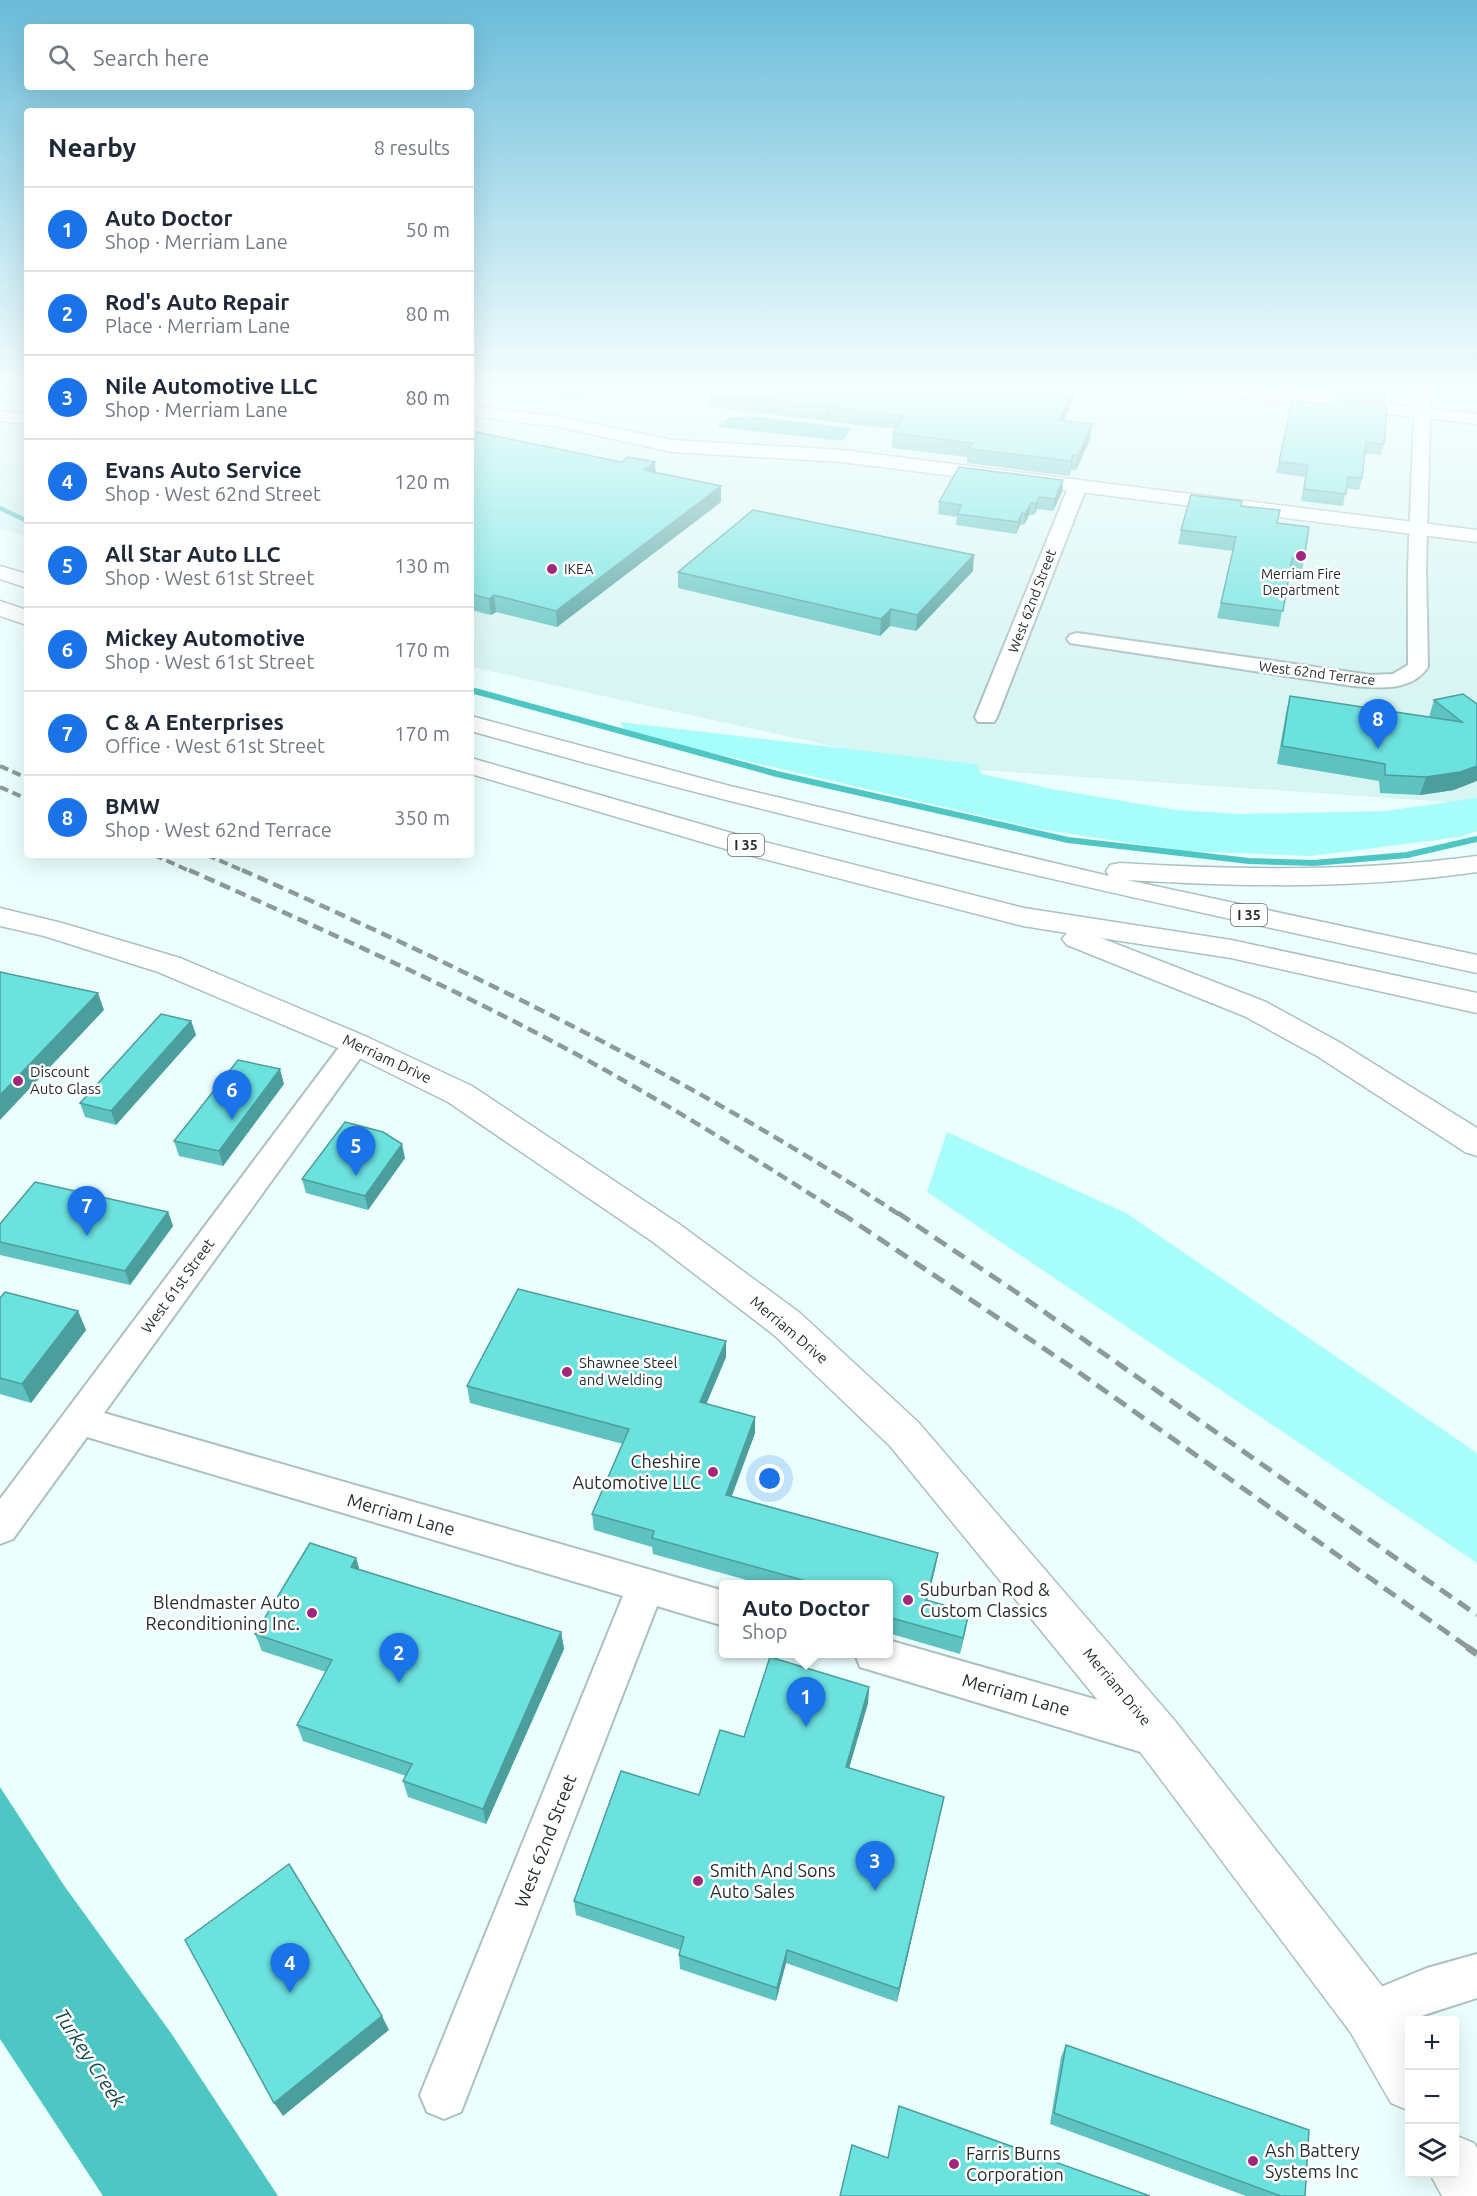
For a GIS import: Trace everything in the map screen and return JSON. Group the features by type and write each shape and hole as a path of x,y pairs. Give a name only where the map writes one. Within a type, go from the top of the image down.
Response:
{"main road":[{"path":"1098,488 1477,536"},
{"path":"0,572 24,580"},
{"path":"0,608 24,617"},
{"path":"0,628 24,633"},
{"name":"I 35","path":"474,724 749,799 1022,865 1477,964"},
{"name":"I 35","path":"474,767 739,844 1023,917 1231,949 1477,1003"},
{"path":"1022,865 1239,878 1317,880 1385,877 1477,864"},
{"name":"Merriam Drive","path":"0,916 169,965 356,1044 460,1094 666,1233 788,1324 904,1434 1158,1737 1370,2014 1405,2075"},
{"path":"1023,917 1255,1009 1328,1049 1477,1144"},
{"path":"1459,2170 1473,2196"}],"street":[{"name":"West 62nd Street","path":"986,717 1077,488"},
{"name":"West 62nd Terrace","path":"1077,639 1353,680 1395,682 1410,677 1418,667 1420,488"},
{"name":"West 61st Street","path":"0,1528 356,1044"},
{"name":"Merriam Lane","path":"79,1420 719,1608"},
{"name":"West 62nd Street","path":"444,2095 646,1587"},
{"name":"Merriam Lane","path":"891,1658 1158,1737"},
{"path":"1370,2014 1427,1991 1477,1976"}],"shaded area":[{"path":"0,488 24,488 24,536 0,528"},
{"path":"474,488 1477,488 1477,804 923,766 474,668"},
{"path":"620,722 976,764 982,774 1052,789 1176,810 1240,814 1385,811 1477,798 1477,831 1460,837 1311,856 1183,851 1038,829 627,733"},
{"path":"947,1132 1126,1213 1477,1453 1477,1563 927,1192"}],"water":[{"name":"Turkey Creek","path":"0,1787 65,1887 171,2033 278,2196 103,2196 0,2039"}],"building":[{"name":"IKEA","path":"474,488 718,488 556,611 494,595 489,599 474,595"},
{"path":"947,488 1059,488 1055,499 1039,497 1036,504 1031,503 1018,522 957,514 962,505 939,502"},
{"path":"1304,488 1347,488 1346,494"},
{"path":"1191,495 1242,501 1241,506 1280,510 1277,523 1309,527 1304,560 1292,558 1283,611 1221,603 1236,537 1181,530"},
{"path":"753,510 974,555 917,615 891,609 881,619 678,572"},
{"path":"1463,694 1477,704 1477,766 1460,772 1426,777 1385,775 1385,764 1282,746 1290,696 1462,722 1434,700"},
{"path":"0,972 98,993 0,1095"},
{"path":"161,1014 191,1021 111,1111 80,1103"},
{"path":"238,1060 280,1069 219,1151 174,1141"},
{"path":"345,1122 383,1132 402,1144 365,1196 302,1179"},
{"path":"35,1182 168,1212 125,1271 0,1242 0,1224"},
{"path":"518,1289 726,1341 700,1402 755,1417 726,1495 938,1553 926,1600 969,1612 963,1638 893,1618 893,1580 803,1580 652,1538 654,1531 592,1514 629,1429 467,1386"},
{"path":"5,1292 78,1311 22,1384 0,1378 0,1298"},
{"path":"310,1543 356,1558 351,1567 561,1632 483,1809 403,1781 412,1764 297,1725 332,1660 255,1634"},
{"path":"770,1658 773,1658 869,1687 846,1767 944,1797 899,1989 787,1950 777,1988 679,1955 684,1937 574,1901 621,1771 699,1795 720,1730 744,1737"},
{"path":"289,1864 382,2016 274,2103 185,1940"},
{"path":"1066,2045 1309,2130 1305,2196 1281,2196 1054,2113"},
{"name":"Farris Burns Corporation","path":"899,2106 1150,2196 840,2196 852,2145 888,2158"}],"waterway":[{"path":"0,508 24,520"},
{"path":"474,691 777,774 1068,840 1249,861 1314,863 1407,855 1477,839"}],"railway":[{"path":"0,766 24,777"},
{"path":"0,787 24,798"},
{"path":"161,858 192,872"},
{"path":"214,858 246,872"},
{"path":"189,870 390,961 538,1034 620,1078 843,1215"},
{"path":"242,870 411,947 578,1029 742,1118 822,1165 900,1215"},
{"path":"841,1213 1067,1364 1469,1648"},
{"path":"898,1213 1013,1290 1477,1615"},
{"path":"1467,1647 1477,1654"}],"place":[{"name":"Merriam Fire Department","path":"1301,556"},
{"name":"IKEA","path":"552,569"},
{"name":"BMW","path":"1378,749"},
{"name":"Discount Auto Glass","path":"18,1081"},
{"name":"Mickey Automotive","path":"232,1120"},
{"name":"All Star Auto LLC","path":"356,1176"},
{"name":"C & A Enterprises","path":"87,1236"},
{"name":"Shawnee Steel and Welding","path":"567,1372"},
{"name":"Cheshire Automotive LLC","path":"713,1472"},
{"name":"Suburban Rod & Custom Classics","path":"908,1600"},
{"name":"Blendmaster Auto Reconditioning Inc.","path":"312,1613"},
{"name":"Rod's Auto Repair","path":"399,1683"},
{"name":"Auto Doctor","path":"806,1727"},
{"name":"Smith And Sons Auto Sales","path":"698,1881"},
{"name":"Nile Automotive LLC","path":"875,1891"},
{"name":"Evans Auto Service","path":"290,1993"},
{"name":"Ash Battery Systems Inc","path":"1253,2161"},
{"name":"Farris Burns Corporation","path":"954,2164"}]}
